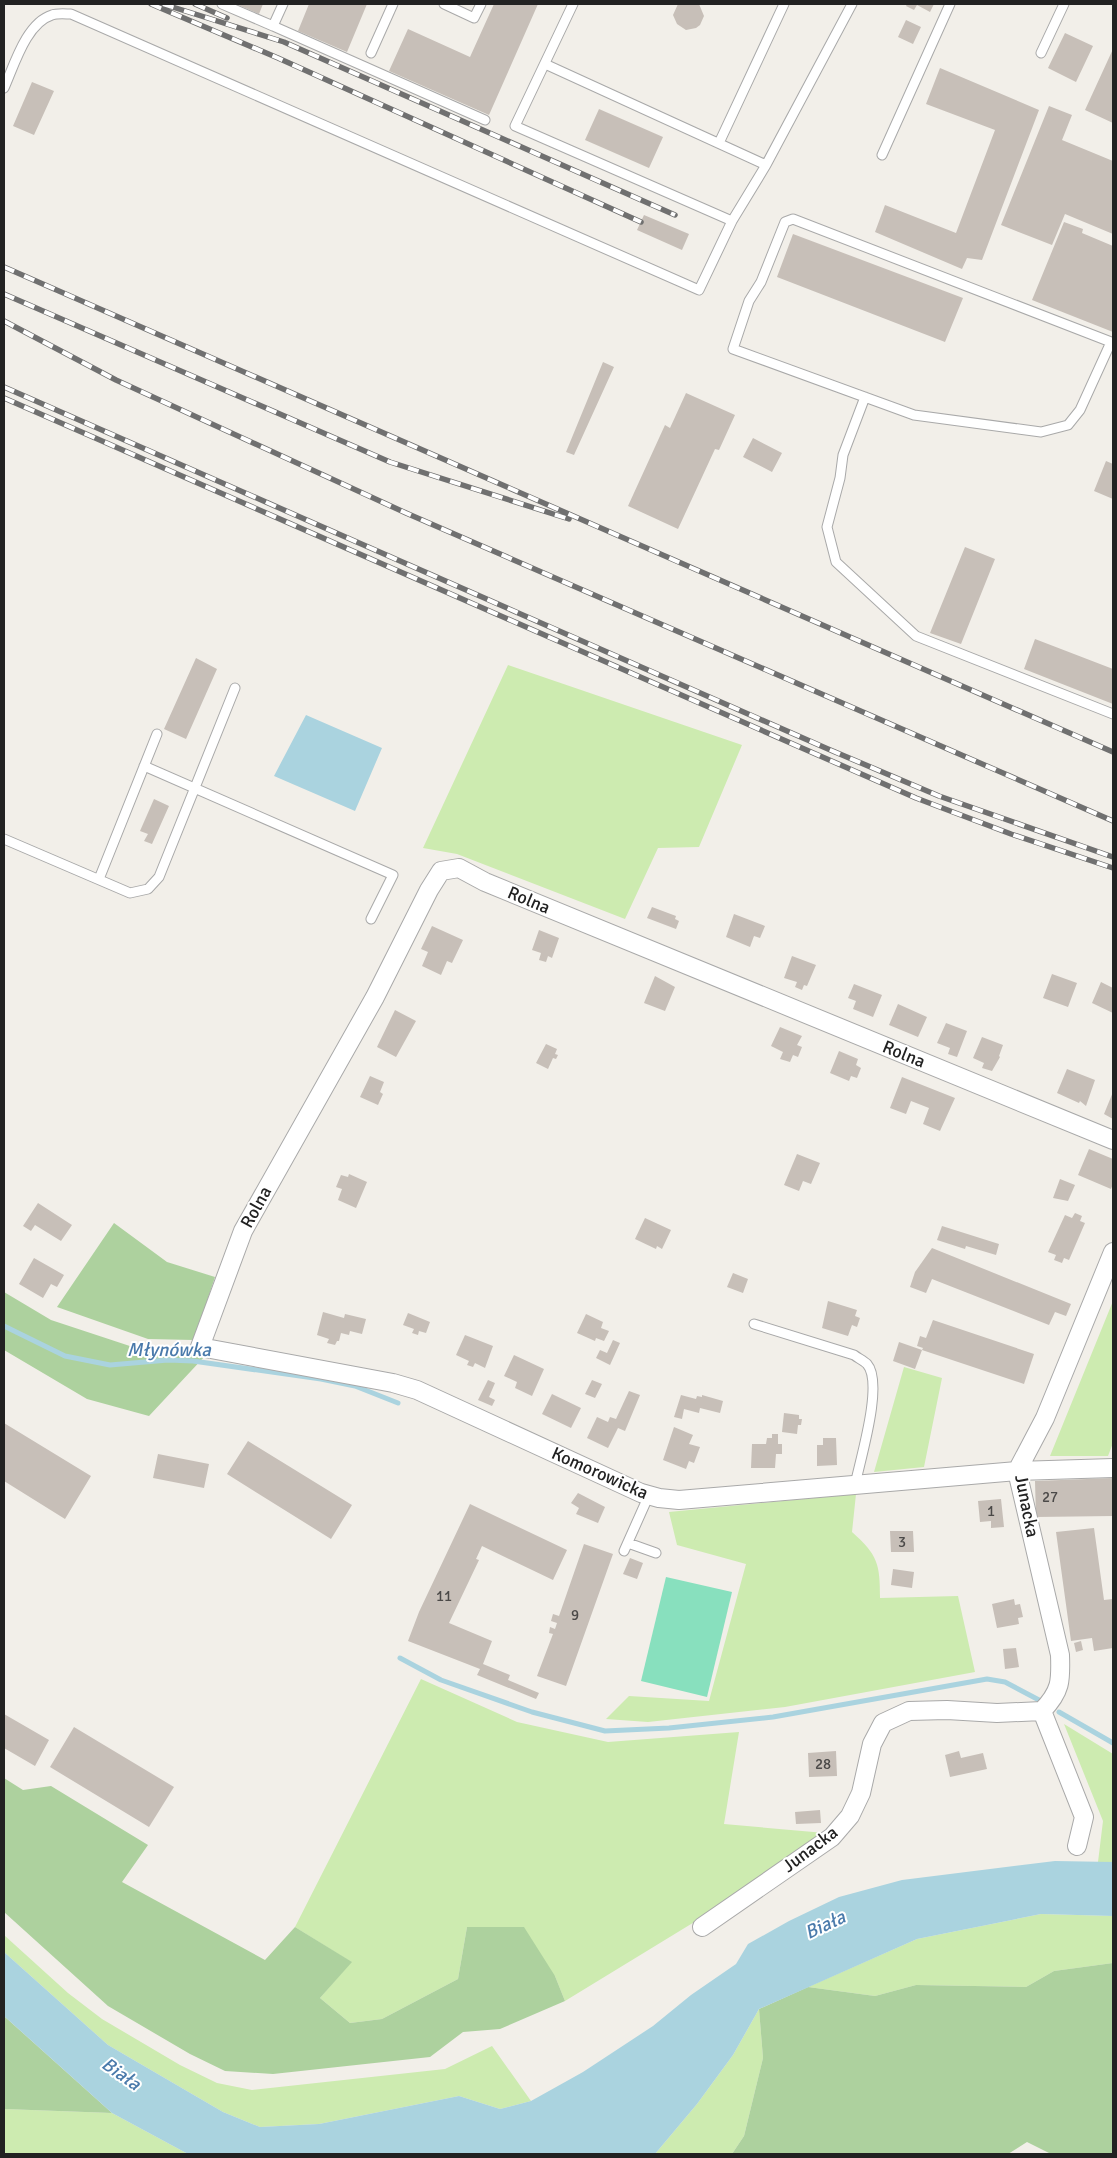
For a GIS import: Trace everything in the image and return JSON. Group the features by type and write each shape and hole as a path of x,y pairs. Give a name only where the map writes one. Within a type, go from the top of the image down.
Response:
{"street":[{"name":"Rolna","path":"200,1348 242,1231 375,997 429,890 441,871 459,868 485,882 1113,1140"},
{"name":"Junacka","path":"702,1927 832,1838 850,1816 861,1793 872,1744 883,1723 909,1711 997,1712 1042,1710 1054,1698 1061,1681 1060,1655 1017,1471 1045,1418 1113,1252"},
{"name":"Komorowicka","path":"200,1348 393,1383 417,1390 649,1495 679,1500 1017,1471 1113,1468"},
{"path":"1042,1710 1084,1817 1077,1846"}],"lane":[{"path":"222,4 485,120"},
{"path":"273,26 284,4"},
{"path":"371,53 393,4"},
{"path":"444,4 474,18 481,4"},
{"path":"574,4 515,126 732,221"},
{"path":"719,144 784,4"},
{"path":"4,88 7,72 26,38 38,24 52,15 72,14 699,290 732,221 766,165 852,4"},
{"path":"882,155 950,4"},
{"path":"1041,53 1064,4"},
{"path":"545,64 766,165"},
{"path":"793,219 1112,342 1080,410 1068,425 1041,432 914,415 733,348 749,301 761,282 785,222 793,219"},
{"path":"865,397 843,455 840,478 826,527 836,562 916,636 1113,714"},
{"path":"4,839 130,893 148,889 159,877 235,688"},
{"path":"99,879 157,734"},
{"path":"144,766 393,875 371,919"},
{"path":"754,1324 854,1356 868,1364 873,1377 874,1401 855,1485"},
{"path":"649,1495 626,1547 656,1553"}],"green space":[{"path":"508,665 742,745 699,847 658,848 625,919 457,854 423,848"},
{"path":"114,1223 167,1262 215,1277 194,1340 148,1339 57,1307"},
{"path":"4,1292 51,1320 148,1352 205,1356 149,1416 87,1399 4,1350"},
{"path":"1113,1301 1113,1443 1108,1456 1050,1456"},
{"path":"904,1367 942,1378 924,1467 874,1472"},
{"path":"856,1494 852,1532 867,1547 876,1561 880,1598 958,1596 975,1672 785,1707 648,1722 606,1719 629,1696 709,1701 746,1564 677,1545 669,1512"},
{"path":"666,1577 732,1592 707,1697 641,1681"},
{"path":"421,1679 517,1722 608,1742 739,1732 724,1824 825,1833 696,1921 565,2001 555,1976 467,1927 458,1979 382,2019 350,2023 320,1998 351,1962 295,1927"},
{"path":"1064,1724 1113,1754 1113,1862 1098,1862 1103,1821"},
{"path":"4,1778 23,1790 51,1786 148,1845 122,1882 265,1960 295,1927 352,1962 320,1998 350,2023 382,2019 458,1979 467,1927 524,1927 555,1976 565,2001 500,2029 463,2032 430,2057 273,2074 225,2071 190,2054 108,2006 4,1912"},
{"path":"1041,1914 1113,1916 1113,1963 1054,1971 1026,1987 916,1985 875,1996 808,1987 917,1939"},
{"path":"4,1935 68,1993 102,2019 180,2065 217,2083 252,2090 445,2069 492,2046 531,2101 500,2109 459,2096 319,2124 260,2127 223,2112 108,2045 4,1952"},
{"path":"1113,1963 1113,2154 1051,2154 1027,2142 1008,2154 732,2154 744,2136 763,2058 759,2009 808,1987 875,1996 916,1985 1026,1987 1054,1971"},
{"path":"759,2009 763,2058 744,2136 732,2154 655,2154 697,2104 733,2055"},
{"path":"4,2016 112,2113 4,2109"},
{"path":"4,2109 112,2113 188,2154 4,2154"}],"water":[{"path":"306,715 382,748 355,811 274,776"},
{"name":"Biała","path":"1055,1861 1113,1862 1113,1916 1041,1914 917,1939 759,2009 733,2055 697,2104 655,2154 188,2154 112,2113 4,2016 4,1952 108,2045 223,2112 260,2127 319,2124 459,2096 500,2109 531,2101 583,2072 653,2026 691,1995 736,1964 748,1944 789,1921 839,1897 902,1880"}],"building":[{"path":"236,4 263,4 259,14"},
{"path":"309,4 367,4 347,52 298,31"},
{"path":"494,4 538,4 489,115 389,71 408,29 470,57"},
{"path":"678,4 699,4 704,16 700,25 686,30 677,24 673,15"},
{"path":"907,4 934,4 930,12 917,5 914,10 906,6"},
{"path":"906,20 921,27 913,44 898,37"},
{"path":"1065,33 1093,46 1076,82 1048,68"},
{"path":"1113,49 1113,123 1085,110"},
{"path":"940,68 1039,110 982,260 967,258 962,269 875,232 885,205 956,233 995,130 926,104"},
{"path":"32,82 54,91 34,135 13,126"},
{"path":"1049,106 1072,115 1062,140 1113,161 1113,234 1065,214 1052,245 1001,225"},
{"path":"599,109 663,137 649,168 585,140"},
{"path":"644,215 689,234 682,250 637,230"},
{"path":"1064,222 1083,229 1082,233 1113,246 1113,332 1032,300"},
{"path":"793,234 963,298 945,342 777,277"},
{"path":"603,362 614,367 574,455 566,452"},
{"path":"686,393 735,415 719,450 715,449 678,529 628,506 665,425 670,428"},
{"path":"753,438 782,453 772,472 743,457"},
{"path":"1106,461 1113,464 1113,499 1094,491"},
{"path":"965,547 995,559 961,644 930,633"},
{"path":"1035,639 1113,669 1113,704 1024,669"},
{"path":"196,658 217,669 186,739 164,729"},
{"path":"154,799 169,806 152,844 144,841 148,834 140,831"},
{"path":"652,907 676,916 675,919 679,921 676,929 647,918"},
{"path":"734,914 765,926 760,938 754,936 750,947 726,937"},
{"path":"432,926 463,940 452,963 447,961 441,975 422,966 428,952 421,949"},
{"path":"539,930 559,938 552,958 548,956 546,962 539,960 541,953 532,950"},
{"path":"792,956 816,965 807,986 804,985 802,990 795,987 797,982 784,978"},
{"path":"1052,974 1077,983 1068,1007 1043,998"},
{"path":"655,976 675,987 665,1011 644,1003"},
{"path":"1101,982 1113,988 1113,1013 1092,1003"},
{"path":"854,984 882,995 873,1017 853,1009 856,1001 848,998"},
{"path":"898,1004 927,1017 918,1037 889,1025"},
{"path":"395,1010 416,1021 396,1057 377,1047"},
{"path":"946,1023 967,1031 957,1057 948,1054 950,1048 937,1043"},
{"path":"780,1027 802,1036 797,1045 802,1047 798,1057 793,1055 790,1062 780,1059 783,1052 771,1046"},
{"path":"982,1037 1003,1045 1000,1057 992,1071 982,1068 984,1063 973,1058"},
{"path":"546,1044 557,1049 555,1054 558,1055 556,1059 553,1058 548,1069 536,1063"},
{"path":"839,1051 858,1059 856,1065 861,1068 857,1078 851,1076 849,1081 830,1073"},
{"path":"1067,1069 1095,1080 1086,1106 1080,1101 1079,1103 1057,1093"},
{"path":"370,1076 384,1082 380,1092 383,1094 378,1105 360,1097"},
{"path":"902,1077 955,1098 940,1131 923,1124 929,1108 911,1101 906,1114 890,1108"},
{"path":"1113,1092 1113,1119 1104,1114"},
{"path":"1089,1149 1113,1159 1113,1184 1111,1189 1078,1175"},
{"path":"797,1154 820,1163 811,1184 803,1181 799,1191 784,1185"},
{"path":"349,1174 367,1182 356,1208 338,1200 342,1189 336,1187 341,1175 348,1177"},
{"path":"1060,1179 1075,1185 1068,1201 1053,1198"},
{"path":"38,1203 72,1225 61,1241 35,1225 31,1231 23,1226"},
{"path":"1075,1213 1082,1216 1080,1221 1085,1223 1069,1260 1064,1258 1062,1263 1054,1260 1056,1255 1048,1252 1065,1215 1072,1218"},
{"path":"645,1218 671,1230 662,1249 657,1246 656,1249 635,1239"},
{"path":"942,1226 999,1244 996,1255 966,1246 965,1249 937,1240"},
{"path":"932,1248 1071,1304 1066,1316 1055,1312 1049,1325 932,1279 926,1293 910,1287 915,1272"},
{"path":"34,1258 64,1275 57,1287 51,1284 43,1298 19,1284"},
{"path":"733,1273 748,1279 743,1293 727,1287"},
{"path":"828,1301 857,1310 855,1316 860,1318 857,1327 852,1325 848,1336 822,1328"},
{"path":"323,1312 344,1318 345,1314 366,1319 362,1334 350,1331 349,1335 341,1333 339,1341 335,1345 327,1343 329,1339 317,1335"},
{"path":"408,1313 430,1322 426,1333 419,1331 418,1335 412,1333 414,1329 403,1325"},
{"path":"586,1314 603,1322 601,1328 609,1331 604,1341 596,1338 595,1341 577,1333"},
{"path":"933,1320 1034,1354 1024,1384 922,1350 923,1348 917,1346 920,1336 926,1338"},
{"path":"465,1335 493,1346 485,1368 475,1363 473,1367 467,1365 469,1361 456,1355"},
{"path":"613,1340 620,1343 610,1365 596,1358 600,1350 607,1353"},
{"path":"899,1342 922,1350 915,1369 893,1361"},
{"path":"514,1355 544,1369 532,1396 515,1388 517,1382 504,1376"},
{"path":"488,1380 495,1383 489,1397 495,1400 492,1406 478,1400"},
{"path":"592,1380 602,1384 595,1398 585,1394"},
{"path":"629,1391 640,1395 625,1431 618,1428 608,1448 587,1438 597,1417 608,1422 610,1417 616,1419"},
{"path":"552,1394 581,1408 571,1428 542,1414"},
{"path":"681,1395 696,1399 697,1396 702,1397 702,1395 723,1401 720,1413 700,1408 699,1413 684,1409 682,1419 674,1417"},
{"path":"784,1413 799,1415 799,1419 802,1419 801,1425 798,1425 797,1434 782,1432"},
{"path":"4,1423 91,1476 65,1519 4,1481"},
{"path":"674,1427 693,1435 689,1444 700,1447 694,1463 689,1461 686,1469 663,1460"},
{"path":"772,1434 778,1434 778,1444 782,1444 782,1454 776,1454 775,1468 751,1468 752,1444 766,1444 767,1438 772,1438"},
{"path":"823,1438 836,1438 837,1465 817,1466 817,1445 823,1445"},
{"path":"248,1441 352,1505 331,1539 227,1474"},
{"path":"158,1454 209,1464 204,1488 153,1478"},
{"path":"1113,1478 1113,1516 1036,1517 1035,1481"},
{"path":"578,1493 605,1507 598,1523 576,1514 579,1508 571,1503"},
{"path":"1001,1499 1004,1527 991,1528 991,1521 980,1522 978,1501"},
{"path":"470,1504 567,1550 553,1580 482,1546 476,1559 479,1560 449,1623 492,1641 483,1664 510,1675 508,1680 539,1693 536,1699 477,1675 480,1669 408,1641 419,1612"},
{"path":"1094,1528 1104,1600 1113,1599 1113,1648 1094,1651 1092,1638 1071,1641 1056,1532"},
{"path":"890,1531 913,1531 914,1552 891,1552"},
{"path":"584,1544 613,1554 566,1686 537,1676 553,1634 549,1633 550,1627 555,1629 557,1623 551,1621 553,1614 559,1616"},
{"path":"630,1558 643,1563 637,1579 623,1574"},
{"path":"893,1569 914,1572 912,1588 891,1585"},
{"path":"1014,1599 1015,1605 1020,1604 1023,1617 1018,1618 1019,1624 997,1628 992,1604"},
{"path":"1081,1641 1083,1650 1076,1652 1074,1643"},
{"path":"1016,1648 1019,1667 1005,1669 1003,1649"},
{"path":"4,1714 49,1740 35,1766 4,1748"},
{"path":"74,1727 174,1787 149,1827 50,1767"},
{"path":"836,1751 837,1776 809,1777 808,1753"},
{"path":"959,1751 961,1758 983,1753 987,1769 950,1777 945,1755"},
{"path":"820,1810 821,1823 796,1824 795,1812"}],"waterway":[{"name":"Młynówka","path":"4,1326 65,1356 110,1365 168,1360 193,1361 321,1379 355,1386 398,1403"},
{"path":"400,1658 441,1680 532,1712 605,1731 669,1728 773,1717 987,1679 1005,1682 1039,1700"},
{"path":"1059,1712 1113,1743"}],"railway":[{"path":"151,4 278,58 641,222"},
{"path":"163,4 284,42 675,215"},
{"path":"195,4 227,18"},
{"path":"4,267 1113,752"},
{"path":"4,294 390,462 569,519"},
{"path":"4,321 116,380 406,513 1113,821"},
{"path":"4,387 828,749 939,796 1113,857"},
{"path":"4,398 916,798 1011,834 1113,868"}]}
